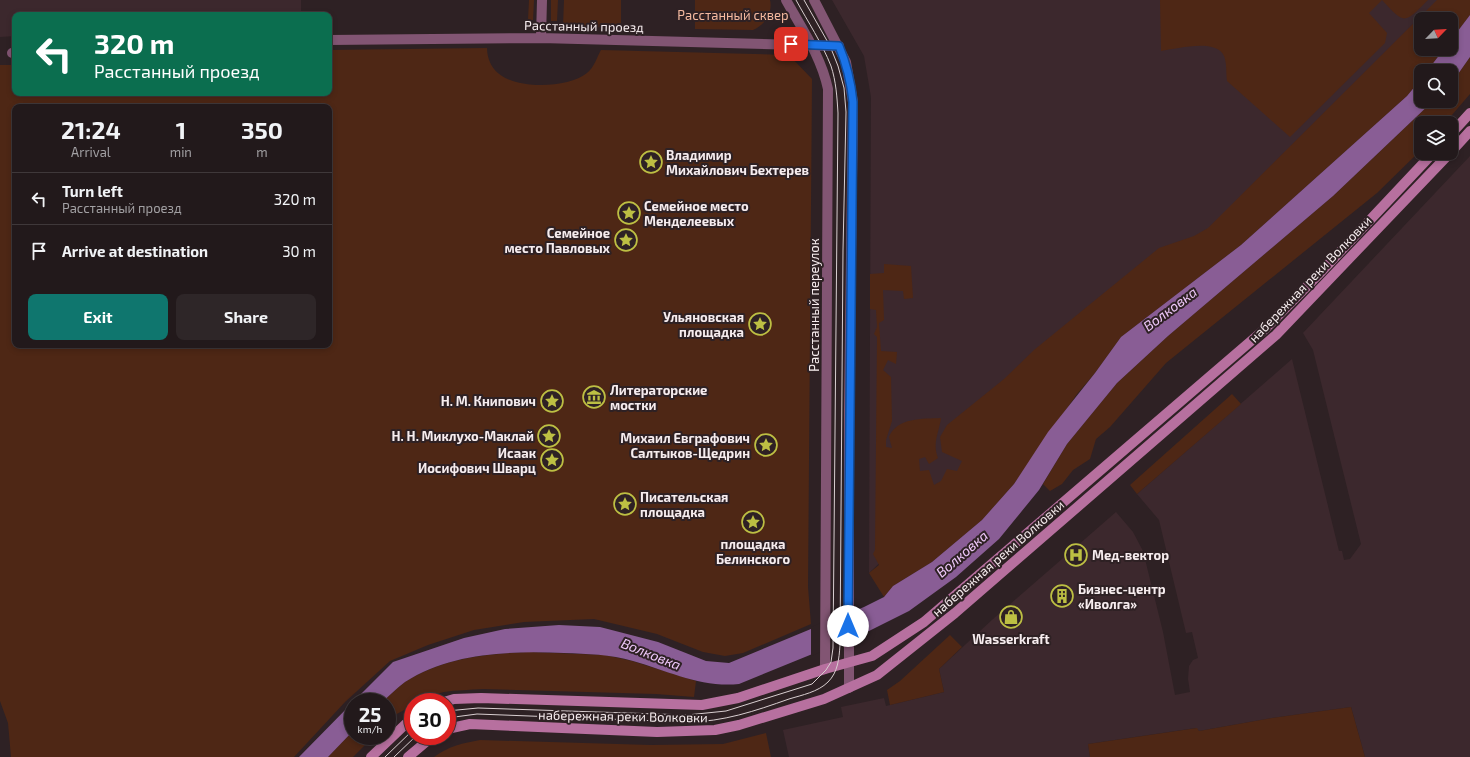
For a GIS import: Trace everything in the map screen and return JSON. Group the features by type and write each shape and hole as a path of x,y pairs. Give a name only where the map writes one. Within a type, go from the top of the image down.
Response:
{"street":[{"path":"541,38 542,0"},
{"name":"Расстанный переулок","path":"786,0 824,72 828,89 824,669"},
{"path":"814,0 839,46 850,75 853,102 848,611 849,688"},
{"name":"Расстанный проезд","path":"332,40 541,38 839,46"},
{"path":"1458,127 1470,114"},
{"name":"набережная реки Волковки","path":"1458,144 1470,131"},
{"name":"набережная реки Волковки","path":"456,699 480,698 702,705 738,698 824,669 872,656 924,622 1265,329 1322,272 1426,160"},
{"name":"набережная реки Волковки","path":"456,727 470,724 685,732 716,730 739,725 824,699 877,675 920,642 1276,336 1442,160"},
{"path":"371,757 404,726"},
{"path":"408,757 422,745"}],"shaded area":[{"path":"0,0 301,0 301,12 12,12 12,36 0,37"},
{"path":"832,0 1462,0 1436,12 1414,12 1414,56 869,573 871,97 864,56"},
{"path":"1470,156 1470,757 1365,757 1351,707 1272,718 1199,731 1196,728 1088,744 1090,757 789,757 783,730 843,717 841,707 884,698 886,706 944,692 939,669 993,619 1116,512 1133,532 1143,551 1163,632 1175,695 1190,692 1188,679 1189,666 1193,660 1198,658 1192,632 1186,633 1159,520 1137,494 1292,359 1339,551 1342,551 1344,560 1350,559 1361,544 1313,350 1303,333"}],"green space":[{"path":"529,0 534,0 533,20 528,20"},
{"path":"551,0 558,0 557,21 551,21"},
{"path":"564,0 621,0 621,28 563,26"},
{"name":"Расстанный сквер","path":"695,0 770,0 771,5 767,18 761,25 753,30 695,29"},
{"path":"1160,0 1382,0 1369,13 1387,33 1385,43 1290,137 1227,81 1225,59 1220,51 1213,47 1196,46 1161,51"},
{"path":"1382,0 1428,0 1409,17 1400,17"},
{"path":"1437,0 1470,0 1470,15 1458,31 1458,12 1425,12"},
{"path":"1414,23 1414,56 1439,56 1432,64 1414,64 1414,88 1407,96 1241,245 1121,337 1095,373 1077,394 1014,484 982,520 932,562 893,586 884,597 869,573 879,565 873,554 875,550 877,337 874,334 877,327 876,310 870,309 870,274 884,273 884,264 911,266 913,298 904,299 903,291 883,290 884,320 879,323 881,351 897,352 896,364 888,360 883,370 891,377 892,421 886,440 886,447 892,448 889,437 893,430 904,422 919,419 941,418 936,443 936,453 938,458 929,464 925,457 919,459 920,471 929,470 934,485 941,481 947,469 957,471 962,461 942,452 940,437 947,425 1004,379 1034,350 1159,248 1194,236 1208,228"},
{"path":"487,48 491,64 498,74 510,80 532,85 557,84 569,82 579,78 589,71 601,50 789,55 812,79 808,587 811,624 743,653 725,656 703,652 657,634 594,619 524,622 474,630 428,645 390,661 355,693 344,693 344,703 294,757 11,757 8,723 0,701 0,65 12,65 12,96 332,96 332,50"},
{"path":"1470,57 1470,94 1458,108 1458,74"},
{"path":"1426,108 1458,108 1451,116 1417,116"},
{"path":"1414,119 1414,157 1377,193 1166,363 1110,427 1096,439 1090,459 1073,470 1062,484 1050,491 1043,484 1067,444 1117,383 1168,336 1333,196"},
{"path":"1232,394 1241,404 1137,494 1130,485"},
{"path":"950,635 962,647 939,669 944,692 890,705 887,690 900,681"},
{"path":"529,652 605,655 632,661 696,681 694,697 656,694 483,689 440,693 404,693 404,710 396,714 396,693 392,693 405,682 434,667 450,662 497,654"},
{"path":"1351,707 1365,757 1090,757 1088,744 1197,728 1199,731 1272,718"},
{"path":"766,733 771,757 434,757 445,750 468,742 480,740 651,745 723,744"},
{"path":"344,740 344,745 365,745 353,757 328,757"}],"water":[{"path":"1470,15 1470,57 1458,74 1458,64 1432,64 1439,56 1458,56 1458,31"},
{"name":"Волковка","path":"1414,88 1414,108 1426,108 1417,116 1414,116 1414,119 1333,196 1168,336 1117,383 1067,444 1039,490 999,539 956,577 909,611 869,631 739,684 712,684 685,678 633,661 607,656 523,652 502,653 462,659 423,672 405,682 392,693 362,693 393,662 464,638 505,629 559,625 600,627 658,642 706,661 729,663 864,607 884,597 893,586 932,562 982,520 1014,484 1048,432 1095,373 1121,337 1241,245 1407,96"},
{"path":"344,711 344,740 328,757 299,757"}],"pier":[{"path":"860,607 860,636 811,656 811,627"}],"tram line":[{"path":"456,710 478,708 687,715 726,711 812,684 826,670 831,662 833,648 838,113 837,95 831,66 796,0"},
{"path":"456,717 477,714 700,722 751,712 810,693 828,682 836,670 840,645 843,250 846,112 844,88 838,66 830,46 804,0"},
{"path":"385,757 404,739"},
{"path":"394,757 407,745"}],"place":[{"name":"Владимир Михайлович Бехтерев","path":"651,162"},
{"name":"Семейное место Менделеевых","path":"629,213"},
{"name":"Семейное место Павловых","path":"626,240"},
{"name":"Ульяновская площадка","path":"760,324"},
{"name":"Литераторские мостки","path":"594,397"},
{"name":"Н. М. Книпович","path":"552,401"},
{"name":"Н. Н. Миклухо-Маклай","path":"549,436"},
{"name":"Михаил Евграфович Салтыков-Щедрин","path":"766,445"},
{"name":"Исаак Иосифович Шварц","path":"552,460"},
{"name":"Писательская площадка","path":"625,504"},
{"name":"площадка Белинского","path":"753,522"},
{"name":"Мед-вектор","path":"1076,555"},
{"name":"Бизнес-центр «Иволга»","path":"1062,596"},
{"name":"Wasserkraft","path":"1011,617"}],"route":[{"path":"791,44 839,46 846,62 852,88 848,626"}]}
